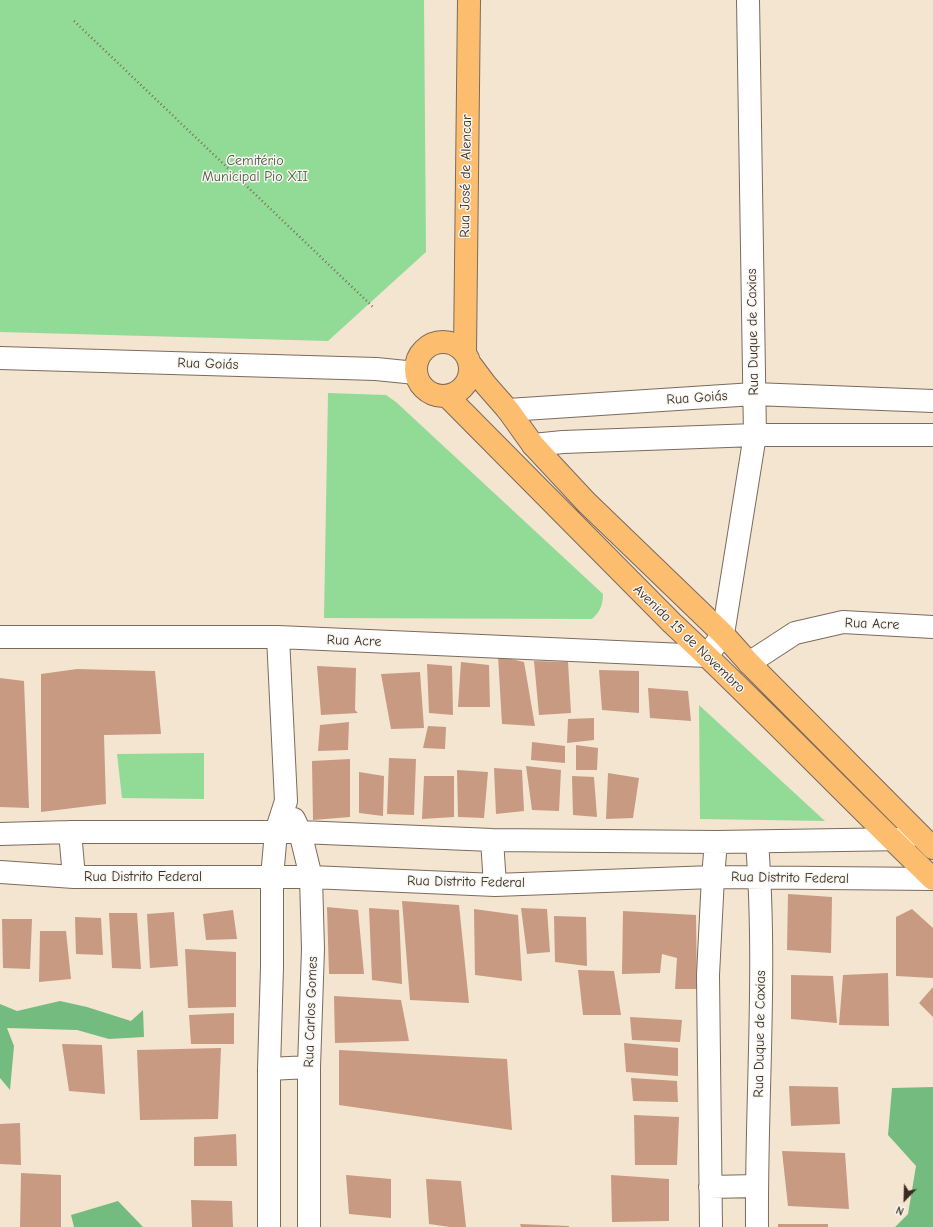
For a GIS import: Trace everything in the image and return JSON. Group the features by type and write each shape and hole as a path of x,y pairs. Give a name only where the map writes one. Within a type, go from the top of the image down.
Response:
{"main road":[{"name":"Rua José de Alencar","path":"468,358 469,0"},
{"name":"Avenida 15 de Novembro","path":"416,373 418,359 426,348 439,342 453,343 468,358 486,385 508,410 533,445 586,502 723,634 749,662 930,842"},
{"path":"416,373 422,386 433,395 448,396 461,391 469,379 468,358"},
{"name":"Avenida 15 de Novembro","path":"448,396 672,623 933,879"}],"street":[{"name":"Rua Duque de Caxias","path":"707,656 723,634 755,435 748,0"},
{"name":"Rua Goiás","path":"0,358 376,370 416,373"},
{"name":"Rua Goiás","path":"508,410 754,394 933,401"},
{"path":"533,445 563,442 755,435 933,435"},
{"name":"Rua Acre","path":"749,662 795,633 843,622 933,627"},
{"name":"Rua Acre","path":"0,637 278,637 707,656"},
{"name":"Rua Carlos Gomes","path":"269,1227 269,1069 272,968 272,877 276,832 286,801 278,637"},
{"name":"Rua Carlos Gomes","path":"286,801 300,832 311,876 313,949 309,1067 309,1227"},
{"path":"0,834 70,832 300,832 492,840 757,842 892,839 930,842"},
{"path":"70,832 74,877"},
{"path":"492,840 495,885"},
{"path":"711,1227 708,975 716,842"},
{"name":"Rua Duque de Caxias","path":"757,842 760,878 761,978 757,1227"},
{"name":"Rua Distrito Federal","path":"0,872 74,877 311,876 495,885 713,877 933,879"},
{"path":"269,1069 309,1067"},
{"path":"710,1187 757,1186"}],"path":[{"path":"74,21 373,307"}],"green space":[{"name":"Cemitério Municipal Pio XII","path":"0,0 424,0 426,252 328,341 0,332"},
{"path":"328,393 386,395 396,402 603,594 602,605 597,614 592,619 324,618"},
{"path":"699,705 825,821 700,819"},
{"path":"204,753 204,799 122,798 117,754"},
{"path":"60,1001 87,1007 131,1021 143,1010 144,1037 109,1039 77,1030 7,1028 14,1046 10,1090 0,1078 0,1004 17,1011"},
{"path":"933,1087 933,1227 895,1227 908,1214 916,1166 888,1135 892,1088"},
{"path":"118,1201 143,1227 74,1227 71,1215"}],"building":[{"path":"498,656 524,662 535,726 502,724"},
{"path":"534,661 568,662 571,713 539,715"},
{"path":"461,662 489,665 490,707 458,707"},
{"path":"427,664 452,666 453,715 429,713"},
{"path":"317,666 356,668 355,710 358,713 321,715"},
{"path":"77,669 155,671 161,734 104,735 106,804 41,812 41,674"},
{"path":"599,670 639,671 639,713 602,710"},
{"path":"420,672 424,728 391,729 381,674"},
{"path":"0,678 24,681 29,808 0,807"},
{"path":"648,688 688,691 691,721 650,718"},
{"path":"594,718 594,740 567,743 568,719"},
{"path":"349,722 348,750 318,751 320,725"},
{"path":"428,726 446,727 445,749 423,748"},
{"path":"532,742 565,746 565,763 531,760"},
{"path":"576,745 598,748 597,770 576,770"},
{"path":"389,758 416,759 414,815 387,814"},
{"path":"350,759 350,817 313,820 312,761"},
{"path":"526,766 561,770 559,811 532,810"},
{"path":"494,768 522,770 524,811 496,814"},
{"path":"457,770 488,772 484,818 458,817"},
{"path":"359,772 384,776 383,816 359,813"},
{"path":"608,773 639,778 633,818 606,819"},
{"path":"424,776 454,776 454,817 422,819"},
{"path":"572,776 594,777 597,817 573,815"},
{"path":"788,894 832,897 831,953 787,950"},
{"path":"402,901 459,905 469,1003 410,1000"},
{"path":"327,907 358,910 364,974 329,974"},
{"path":"369,908 399,910 402,984 372,980"},
{"path":"521,908 547,909 550,952 527,954"},
{"path":"474,909 518,915 522,981 475,975"},
{"path":"912,909 933,928 933,978 896,976 896,917"},
{"path":"233,910 237,939 206,940 203,914"},
{"path":"623,911 696,915 697,989 675,989 677,958 662,954 660,973 622,974"},
{"path":"174,912 178,966 150,968 147,914"},
{"path":"109,913 137,913 141,969 112,968"},
{"path":"554,916 586,917 587,966 555,962"},
{"path":"75,917 101,918 103,955 76,954"},
{"path":"2,919 32,919 30,969 3,968"},
{"path":"40,931 66,931 71,979 39,982"},
{"path":"185,949 236,952 236,1007 188,1008"},
{"path":"578,970 614,971 621,1015 583,1015"},
{"path":"888,973 889,1026 839,1025 843,975"},
{"path":"791,975 833,976 837,1023 791,1019"},
{"path":"933,987 933,1017 919,1003"},
{"path":"334,996 401,1000 409,1041 335,1043"},
{"path":"234,1013 234,1044 191,1044 189,1015"},
{"path":"630,1017 682,1020 680,1042 632,1040"},
{"path":"624,1043 678,1048 678,1076 626,1072"},
{"path":"62,1044 102,1045 105,1094 69,1091"},
{"path":"221,1048 218,1119 140,1120 137,1050"},
{"path":"339,1050 507,1059 512,1130 339,1105"},
{"path":"631,1078 677,1081 678,1102 633,1101"},
{"path":"789,1086 838,1087 840,1124 791,1126"},
{"path":"634,1115 679,1117 677,1165 635,1165"},
{"path":"20,1123 21,1165 0,1164 0,1124"},
{"path":"236,1134 237,1166 194,1166 194,1137"},
{"path":"782,1151 845,1153 849,1209 788,1206"},
{"path":"21,1173 61,1175 61,1227 20,1227"},
{"path":"346,1175 391,1179 391,1218 349,1214"},
{"path":"611,1175 669,1179 669,1221 612,1222"},
{"path":"426,1179 461,1181 466,1227 450,1227 429,1224"},
{"path":"191,1200 232,1201 233,1227 192,1227"},
{"path":"520,1224 569,1226 569,1227 521,1227"},
{"path":"778,1224 828,1224 828,1227 778,1227"}]}
